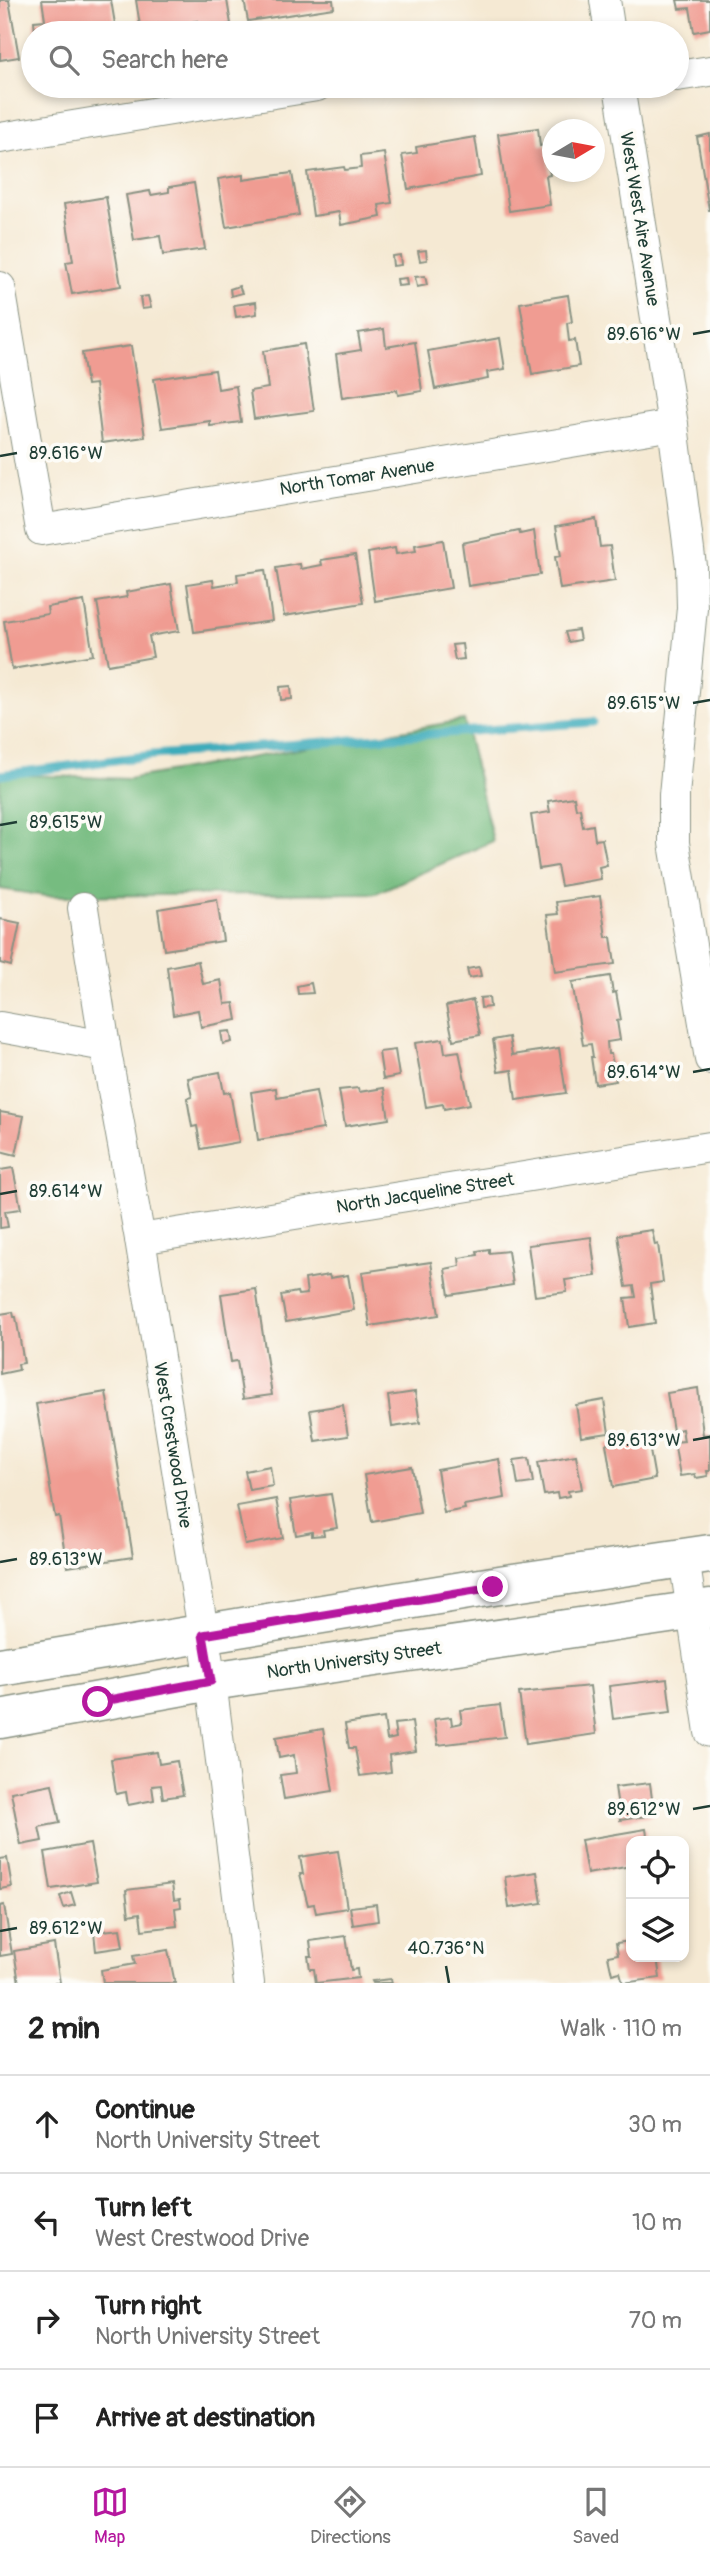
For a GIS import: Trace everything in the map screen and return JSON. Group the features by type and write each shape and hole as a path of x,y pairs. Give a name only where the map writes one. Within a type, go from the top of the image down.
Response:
{"main road":[{"path":"0,1667 697,1556"},
{"name":"North University Street","path":"0,1719 211,1681 701,1609"}],"street":[{"path":"605,0 608,21"},
{"path":"689,74 710,71"},
{"path":"0,138 244,98"},
{"name":"West West Aire Avenue","path":"621,98 673,425 691,566 692,608 674,795 674,843 710,1059"},
{"name":"North Tomar Avenue","path":"0,287 41,530 673,425"},
{"name":"West Crestwood Drive","path":"83,908 140,1239 211,1681 249,1983"},
{"path":"0,1027 105,1046"},
{"name":"North Jacqueline Street","path":"140,1239 710,1147"},
{"path":"697,1556 710,1732"}],"green space":[{"path":"464,720 493,841 376,893 46,896 0,889 0,774 128,779"}],"building":[{"path":"0,0 9,0 19,57 0,60"},
{"path":"42,0 111,0 114,21 34,21 45,20"},
{"path":"136,0 227,0 230,21 197,21 139,21"},
{"path":"244,0 333,0 334,8 248,21"},
{"path":"677,0 710,0 710,29 694,32 690,8 679,9"},
{"path":"538,128 542,146 542,182 547,182 550,205 509,211 498,134"},
{"path":"710,134 710,210 709,210 697,137"},
{"path":"475,137 481,176 408,189 402,155 417,153 416,147"},
{"path":"384,153 392,203 379,205 381,217 341,225 339,212 313,216 307,172 344,167 345,170 361,168 360,156"},
{"path":"292,173 299,215 226,227 218,179 243,175 243,180"},
{"path":"194,183 205,249 163,255 160,236 134,240 126,195 150,191 151,195 169,192 169,187"},
{"path":"106,197 121,286 72,294 66,262 73,261 64,204"},
{"path":"426,250 427,260 420,261 418,251"},
{"path":"400,255 401,265 393,266 392,256"},
{"path":"425,276 427,285 417,287 415,277"},
{"path":"406,278 407,285 398,286 397,279"},
{"path":"239,286 242,293 231,296 230,289"},
{"path":"568,295 572,322 567,323 569,341 575,340 579,366 532,374 520,303"},
{"path":"148,296 151,308 142,309 140,297"},
{"path":"256,302 257,314 236,317 234,305"},
{"path":"384,329 386,347 415,342 422,391 398,395 397,390 342,398 336,354 361,350 358,333"},
{"path":"500,338 505,369 487,372 488,379 435,389 428,351"},
{"path":"304,344 314,411 254,419 250,391 268,388 263,351"},
{"path":"131,346 145,437 102,443 95,384 87,385 82,353"},
{"path":"215,370 218,389 236,386 241,422 210,426 210,421 162,428 154,379"},
{"path":"596,519 600,547 610,546 615,581 560,589 555,557 561,556 556,526"},
{"path":"519,531 520,534 534,531 540,575 468,586 462,543"},
{"path":"443,540 451,588 375,601 368,553 395,548 396,554 416,551 415,545"},
{"path":"355,555 363,603 284,616 276,568 300,564 301,569 322,565 321,560"},
{"path":"265,570 272,621 194,632 187,584 213,580 214,586 238,582 237,574"},
{"path":"171,584 179,631 149,636 153,657 108,665 97,602 127,597 126,592"},
{"path":"84,601 93,655 12,669 4,621 48,614 47,607"},
{"path":"578,630 580,640 568,642 565,632"},
{"path":"462,644 464,659 455,660 452,645"},
{"path":"291,686 292,699 281,700 280,687"},
{"path":"574,797 576,809 580,808 583,827 593,825 595,840 602,839 607,865 599,867 601,879 561,886 557,866 539,869 531,815 550,812 548,801"},
{"path":"600,896 606,937 611,937 615,964 555,972 547,915 558,914 556,902"},
{"path":"217,899 223,941 164,950 158,909"},
{"path":"0,919 20,923 11,966 0,963"},
{"path":"198,961 203,984 221,980 225,1004 234,1003 237,1020 201,1027 198,1010 173,1015 167,967"},
{"path":"479,967 481,976 469,978 467,969"},
{"path":"610,976 621,1020 617,1021 620,1040 607,1042 616,1081 595,1084 591,1044 583,1045 572,982"},
{"path":"311,983 313,993 298,994 297,986"},
{"path":"489,997 490,1007 481,1008 480,998"},
{"path":"473,1000 480,1035 453,1040 446,1006"},
{"path":"230,1031 232,1042 223,1044 221,1032"},
{"path":"509,1037 512,1055 559,1048 566,1093 516,1100 512,1070 498,1072 493,1040"},
{"path":"443,1039 445,1053 459,1051 470,1104 444,1109 443,1104 426,1107 415,1043"},
{"path":"395,1050 399,1076 383,1079 379,1052"},
{"path":"220,1072 224,1093 230,1092 239,1142 201,1149 197,1126 192,1127 187,1098 192,1097 188,1078"},
{"path":"276,1088 277,1098 316,1091 323,1129 258,1140 251,1092"},
{"path":"358,1088 359,1092 384,1088 389,1119 345,1126 339,1090"},
{"path":"0,1112 24,1116 16,1155 0,1151"},
{"path":"13,1168 21,1209 5,1211 8,1227 0,1228 0,1170"},
{"path":"652,1230 655,1245 658,1244 663,1282 650,1284 655,1323 629,1327 625,1298 636,1297 634,1286 626,1287 618,1235"},
{"path":"591,1237 596,1276 565,1280 567,1292 535,1296 528,1245"},
{"path":"489,1249 489,1253 508,1251 513,1285 449,1295 445,1269 460,1266 459,1258 478,1255 477,1251"},
{"path":"431,1262 439,1315 370,1326 362,1272"},
{"path":"329,1275 330,1278 348,1275 354,1310 286,1322 281,1295 297,1292 298,1295 307,1294 305,1279"},
{"path":"256,1289 272,1395 243,1399 237,1361 231,1362 221,1294"},
{"path":"13,1312 24,1363 18,1364 19,1370 0,1374 0,1314"},
{"path":"698,1388 703,1435 710,1434 710,1471 707,1471 708,1476 696,1478 695,1474 680,1476 674,1442 684,1441 682,1429 673,1431 667,1393"},
{"path":"106,1392 133,1557 67,1567 59,1516 55,1517 36,1404"},
{"path":"415,1392 420,1423 392,1427 388,1396"},
{"path":"604,1400 609,1433 581,1437 576,1405"},
{"path":"343,1405 348,1436 315,1441 310,1410"},
{"path":"632,1440 633,1447 649,1445 655,1479 613,1487 606,1444"},
{"path":"576,1455 582,1489 568,1491 569,1496 558,1498 557,1493 544,1495 538,1462"},
{"path":"529,1458 533,1483 518,1485 514,1460"},
{"path":"499,1459 505,1498 464,1505 465,1509 444,1513 437,1470"},
{"path":"270,1466 273,1486 249,1490 245,1471"},
{"path":"412,1467 420,1513 372,1522 364,1475"},
{"path":"331,1494 337,1528 323,1530 324,1535 312,1536 312,1532 296,1535 290,1500"},
{"path":"276,1499 283,1538 245,1545 237,1506"},
{"path":"667,1679 671,1712 613,1719 609,1686"},
{"path":"590,1686 596,1734 526,1744 519,1693"},
{"path":"500,1705 505,1737 438,1745 434,1719 451,1717 452,1725 462,1723 460,1710"},
{"path":"384,1718 387,1740 396,1738 394,1724 412,1722 416,1751 389,1755 391,1772 360,1776 355,1748 349,1748 345,1724"},
{"path":"323,1729 333,1791 284,1799 280,1775 296,1773 294,1755 279,1758 276,1737"},
{"path":"157,1752 159,1764 177,1761 183,1795 163,1798 161,1785 152,1786 154,1800 128,1805 126,1792 116,1794 111,1759"},
{"path":"650,1783 654,1815 620,1820 615,1787"},
{"path":"52,1784 60,1823 39,1827 42,1841 21,1845 11,1792"},
{"path":"646,1829 647,1836 626,1836 626,1867 587,1874 581,1840"},
{"path":"90,1844 97,1882 51,1889 45,1852"},
{"path":"338,1851 347,1908 316,1913 314,1904 308,1905 300,1874 303,1874 300,1857"},
{"path":"7,1858 12,1887 0,1889 0,1859"},
{"path":"537,1872 542,1903 509,1908 505,1877"},
{"path":"172,1884 174,1900 180,1899 181,1907 175,1908 177,1926 142,1930 140,1913 129,1915 126,1890"},
{"path":"71,1892 75,1905 64,1908 60,1896"},
{"path":"376,1904 378,1921 353,1925 350,1907"},
{"path":"4,1905 12,1954 0,1956 0,1906"},
{"path":"120,1929 123,1947 96,1951 94,1932"},
{"path":"346,1936 351,1970 357,1969 358,1978 316,1983 308,1956 312,1956 310,1941"},
{"path":"626,1942 626,1962 658,1962 660,1978 623,1983 620,1972 612,1974 608,1956 618,1954 616,1943"},
{"path":"54,1944 60,1983 19,1983 14,1951"},
{"path":"168,1950 175,1983 103,1983 101,1970 135,1964 133,1956"},
{"path":"391,1979 392,1983 372,1981"}],"waterway":[{"path":"0,775 153,755 593,722"}],"route":[{"path":"98,1702 211,1681 203,1635 493,1587"}]}
